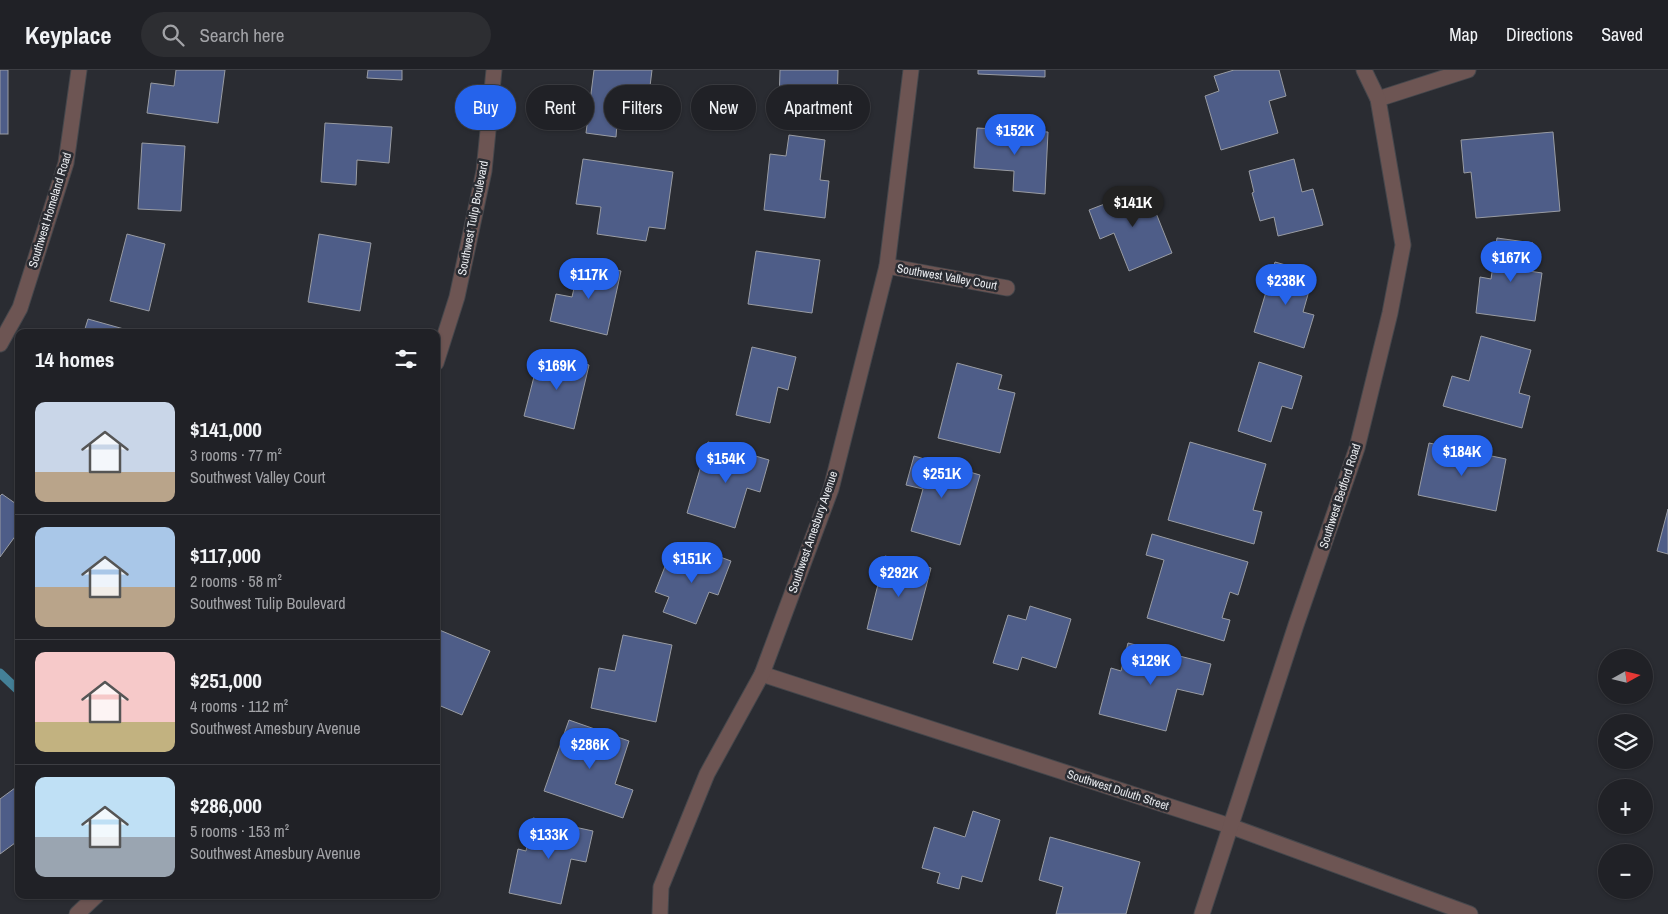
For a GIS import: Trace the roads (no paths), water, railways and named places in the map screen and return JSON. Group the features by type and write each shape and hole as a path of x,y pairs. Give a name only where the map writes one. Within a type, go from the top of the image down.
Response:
{"street":[{"name":"Southwest Homeland Road","path":"0,344 20,308 66,163 79,70"},
{"name":"Southwest Tulip Boulevard","path":"440,350 457,297 484,171 494,70"},
{"name":"Southwest Amesbury Avenue","path":"660,914 661,887 707,774 762,674 831,489 887,266 911,70"},
{"name":"Southwest Bedford Road","path":"1202,914 1357,448 1390,313 1402,245 1378,99 1364,70"},
{"path":"1378,99 1468,70"},
{"name":"Southwest Valley Court","path":"887,266 1007,288"},
{"name":"Southwest Duluth Street","path":"762,674 1230,826 1470,914"},
{"path":"77,914 93,899"}],"waterway":[{"path":"0,673 15,687"}]}
